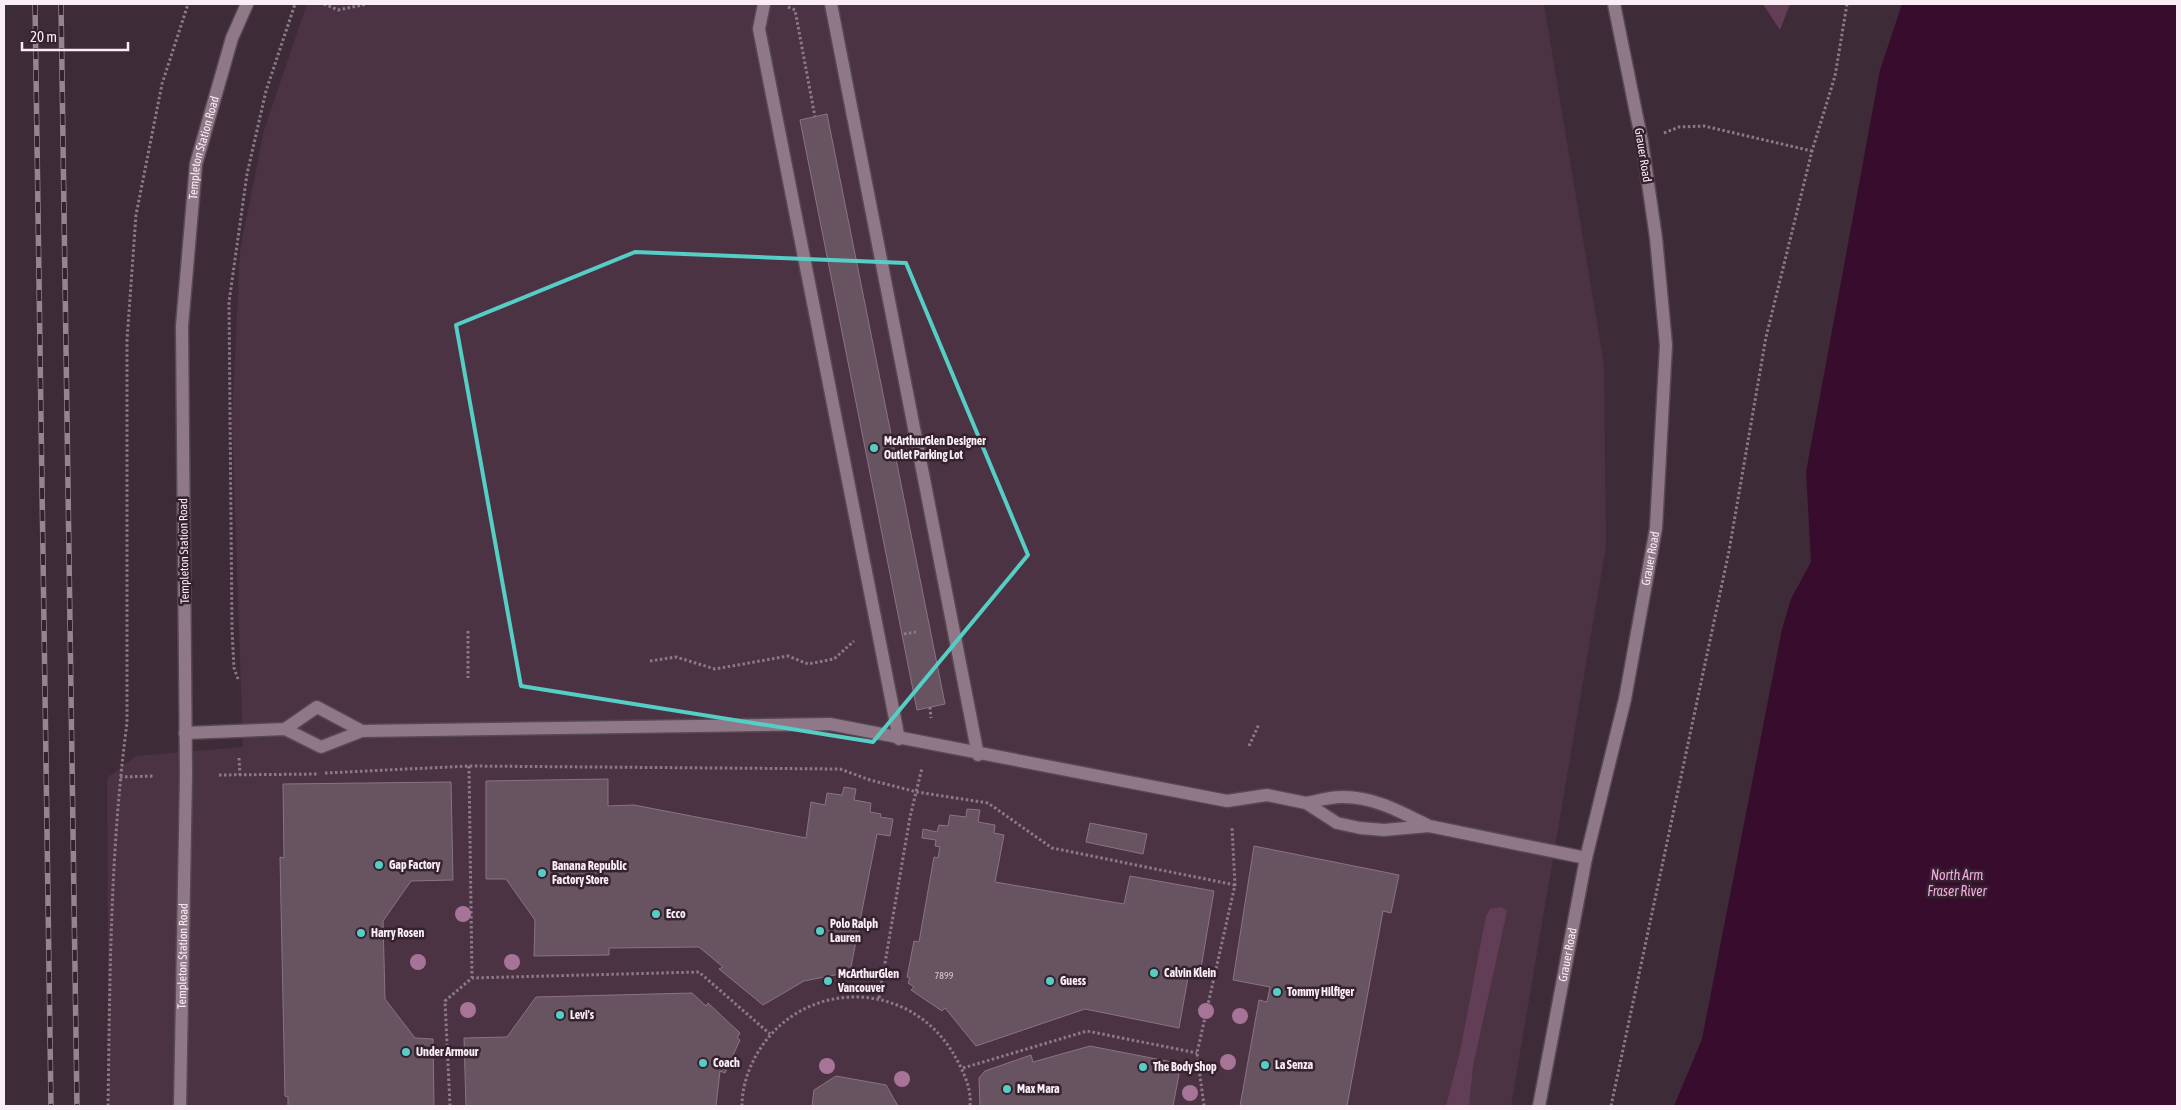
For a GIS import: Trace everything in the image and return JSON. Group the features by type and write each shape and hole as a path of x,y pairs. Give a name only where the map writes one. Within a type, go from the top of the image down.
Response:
{"street":[{"name":"Templeton Station Road","path":"180,1106 185,733 182,326 196,164 232,38 247,4"},
{"path":"764,4 759,29 899,739"},
{"path":"831,4 978,754"},
{"name":"Grauer Road","path":"1539,1106 1586,858 1625,699 1656,528 1666,345 1656,238 1642,142 1614,4"},
{"path":"285,729 318,707 362,730"},
{"path":"185,733 285,729 320,747 362,730 830,724 899,739 1226,801 1267,795 1306,803 1337,823 1360,828 1384,830 1429,826 1586,858"},
{"path":"1306,803 1341,797 1388,804 1429,826"}],"path":[{"path":"108,1106 111,900 120,776 126,723 127,340 136,215 162,84 188,4"},
{"path":"238,679 234,668 232,620 229,302 247,174 266,90 295,4"},
{"path":"324,4 338,10 367,4"},
{"path":"1611,1106 1729,551 1766,337 1812,151 1835,76 1847,4"},
{"path":"795,10 815,117"},
{"path":"1642,142 1679,126 1704,126 1812,151"},
{"path":"468,631 468,678"},
{"path":"650,661 676,657 715,669 788,656 808,664 834,659 858,638 916,632"},
{"path":"930,707 931,719"},
{"path":"1249,746 1259,724"},
{"path":"240,758 240,775"},
{"path":"879,998 910,817 923,765"},
{"path":"469,766 472,978"},
{"path":"219,775 285,775 469,766 840,769 870,780 917,792 988,803 1052,848 1235,884"},
{"path":"120,776 155,776"},
{"path":"1204,1106 1197,1052 1235,884 1232,828"},
{"path":"450,1106 445,1001 472,978 699,972 770,1034"},
{"path":"742,1106 742,1097 751,1063 770,1034 801,1009 839,997 879,998 914,1011 943,1036 962,1068 970,1106"},
{"path":"962,1068 1087,1031 1197,1052"}],"highlighted area":[{"path":"635,252 906,263 1028,555 873,742 521,686 456,325"}],"shaded area":[{"path":"307,4 1544,4 1604,365 1606,546 1511,1106 109,1106 107,778 136,756 243,747 232,420 240,251 264,130"},
{"path":"1763,4 1790,4 1780,30"},
{"path":"1501,907 1507,911 1473,1066 1469,1106 1446,1106 1460,1052 1486,916 1490,909"}],"water":[{"name":"North Arm Fraser River","path":"1902,4 2177,4 2177,1106 1674,1106 1702,1039 1782,629 1791,599 1811,562 1806,472 1880,70"}],"building":[{"path":"827,114 945,704 917,710 800,120"},
{"path":"608,779 608,806 634,805 806,838 811,802 825,805 827,793 842,795 844,787 856,789 854,800 871,803 870,812 881,814 880,817 893,819 890,836 877,834 850,972 804,981 763,1005 719,969 723,967 699,947 609,948 609,955 534,956 535,920 506,879 486,879 486,781"},
{"path":"451,782 453,880 411,881 383,921 385,999 415,1038 433,1039 434,1106 288,1106 288,1097 285,1096 280,857 284,858 283,784"},
{"path":"967,809 980,810 978,822 995,825 994,833 1004,835 995,882 1124,904 1130,876 1214,891 1200,974 1189,972 1179,1028 1085,1009 976,1046 945,1008 942,1011 911,990 914,987 908,983 910,978 907,977 914,941 919,942 934,857 938,858 940,847 935,846 936,840 922,838 923,829 937,832 939,825 948,826 950,815 966,817"},
{"path":"1090,823 1147,834 1143,854 1086,842"},
{"path":"1254,846 1399,875 1391,913 1383,911 1347,1106 1240,1106 1259,1000 1267,1002 1270,987 1233,980"},
{"path":"692,993 706,1006 708,1003 740,1033 737,1038 740,1040 725,1073 720,1071 716,1106 466,1106 464,1038 507,1037 536,997"},
{"path":"1090,1046 1172,1062 1171,1067 1180,1069 1173,1106 980,1106 979,1078 985,1071 1031,1055 1033,1062"},
{"path":"836,1076 886,1085 898,1106 812,1106 814,1090"}],"railway":[{"path":"35,4 51,1106"},
{"path":"61,4 77,1106"}],"place":[{"name":"McArthurGlen Designer Outlet Parking Lot","path":"874,448"},
{"name":"Gap Factory","path":"379,865"},
{"name":"Banana Republic Factory Store","path":"542,873"},
{"name":"Ecco","path":"656,914"},
{"name":"Polo Ralph Lauren","path":"820,931"},
{"name":"Harry Rosen","path":"361,933"},
{"name":"Calvin Klein","path":"1154,973"},
{"name":"McArthurGlen Vancouver","path":"828,981"},
{"name":"Guess","path":"1050,981"},
{"name":"Tommy Hilfiger","path":"1277,992"},
{"name":"Levi's","path":"560,1015"},
{"name":"Under Armour","path":"406,1052"},
{"name":"Coach","path":"703,1063"},
{"name":"La Senza","path":"1265,1065"},
{"name":"The Body Shop","path":"1143,1067"},
{"name":"Max Mara","path":"1007,1089"}]}
